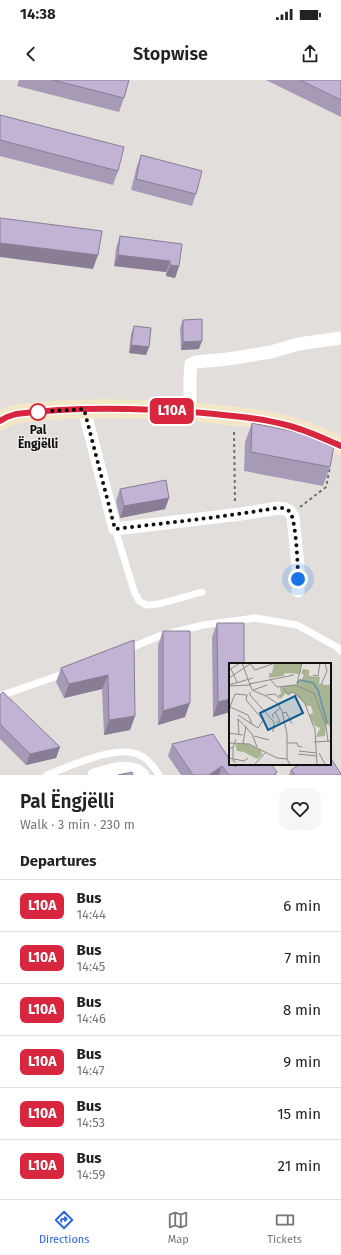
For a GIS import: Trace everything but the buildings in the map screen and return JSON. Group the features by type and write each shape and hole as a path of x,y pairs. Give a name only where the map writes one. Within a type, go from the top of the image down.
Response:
{"main road":[{"path":"0,421 16,414 84,409 141,409 190,412 263,420 290,426 341,446"}],"street":[{"path":"190,412 191,364 196,362 228,359 271,352 298,344 341,338"},
{"path":"84,409 115,529 285,508 290,512 293,518 297,546 298,591"},
{"path":"94,775 125,768 135,770 143,775"}],"lane":[{"path":"115,529 134,591 139,602 146,605 159,604 202,592"},
{"path":"119,653 159,636 203,625 255,618 297,625 337,647 341,651"},
{"path":"0,696 70,672"},
{"path":"47,775 100,756 122,752 137,754 148,761 159,775"},
{"path":"115,753 117,769"}],"path":[{"path":"234,416 235,515"},
{"path":"290,512 300,507 326,487 330,465"}],"bus line":[{"name":"L10A","path":"0,421 16,414 84,409 141,409 190,412 249,418 290,426 304,430 341,446"}],"place":[{"name":"Pal Ëngjëlli","path":"38,412"}],"route":[{"path":"38,412 84,409 115,529 285,508 290,512 293,518 297,546 298,579"}]}
